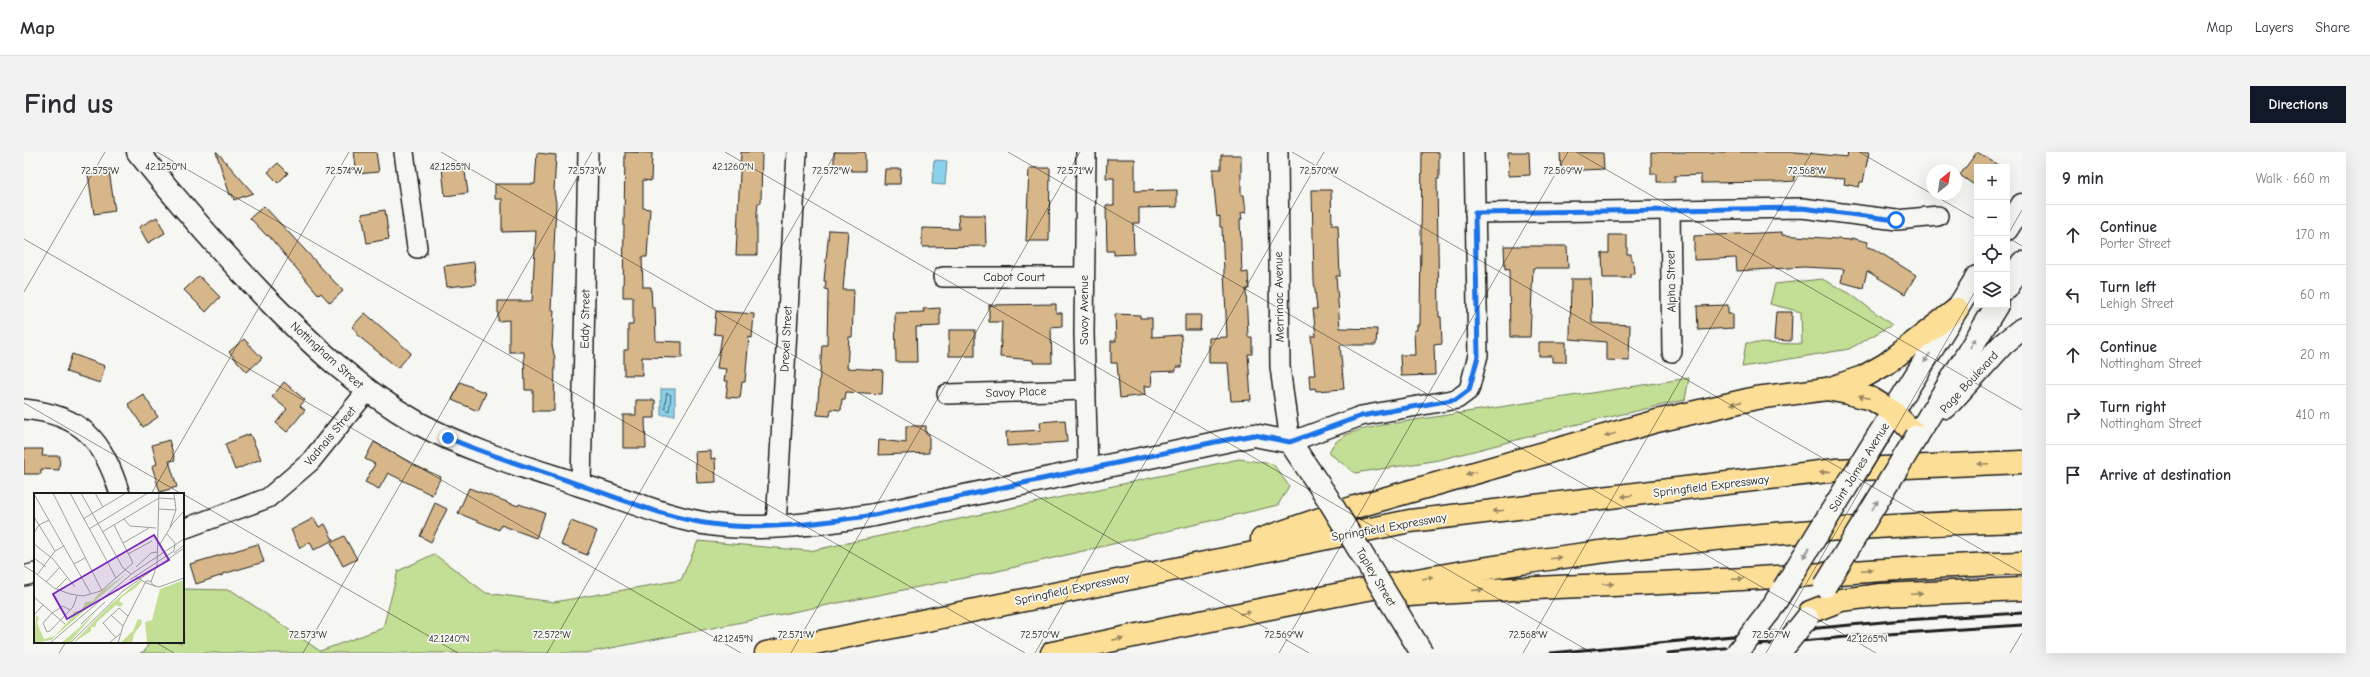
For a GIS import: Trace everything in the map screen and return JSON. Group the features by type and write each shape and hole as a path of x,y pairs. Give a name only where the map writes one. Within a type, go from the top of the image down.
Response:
{"highway":[{"path":"1183,566 1355,507 1657,420 1756,398 1827,389 1863,377 1886,364 1957,309"},
{"path":"1827,389 1872,399 1893,412 1917,436"},
{"name":"Springfield Expressway","path":"766,653 1183,566 1410,521 1836,470 2022,462"},
{"path":"1052,653 1427,578 1543,560 1741,537 1941,523 2022,521"},
{"path":"1285,606 1486,589 1723,580 1857,571 2022,563"},
{"path":"1808,615 1841,600 1881,595 2022,589"}],"street":[{"name":"Nottingham Street","path":"138,152 230,260 326,357 367,391 419,423 448,438 492,456 666,514 710,524 776,526 828,522 874,515 1254,435 1290,442"},
{"path":"404,152 417,248"},
{"name":"Eddy Street","path":"581,485 588,152"},
{"name":"Drexel Street","path":"776,526 797,152"},
{"name":"Savoy Avenue","path":"1086,152 1084,277 1088,469"},
{"name":"Merrimac Avenue","path":"1278,152 1280,367 1290,442"},
{"path":"1290,442 1361,416 1457,399 1469,390 1478,356 1474,152"},
{"path":"2010,224 2022,205"},
{"path":"1475,213 1802,208 1896,220 1938,216"},
{"name":"Alpha Street","path":"1670,211 1672,352"},
{"name":"Cabot Court","path":"944,277 1084,277"},
{"name":"Saint James Avenue","path":"1737,653 1769,612 1974,282"},
{"path":"1957,309 1974,300"},
{"path":"1779,653 1808,615 1994,308"},
{"name":"Page Boulevard","path":"1917,436 2003,344 2022,329"},
{"name":"Savoy Place","path":"947,394 1086,390"},
{"name":"Vadnais Street","path":"184,529 268,498 310,462 367,391"},
{"path":"24,409 54,414 86,432 108,459 120,493"},
{"name":"Tapley Street","path":"1290,442 1327,497 1422,653"},
{"path":"24,576 34,573"}],"green space":[{"path":"1822,279 1849,293 1892,325 1849,349 1742,367 1746,343 1802,344 1801,312 1770,304 1775,284"},
{"path":"1689,378 1685,400 1574,425 1439,460 1355,473 1329,453 1338,440 1344,436 1382,425"},
{"path":"1239,459 1273,464 1289,486 1278,505 994,572 586,653 140,653 145,651 149,643 184,643 184,589 231,590 320,651 383,628 398,571 434,554 486,593 554,602 681,580 698,541 810,551"}],"water":[{"path":"934,160 947,161 945,185 932,184"},
{"path":"661,389 675,389 675,415 661,415"}],"building":[{"path":"216,152 253,193 234,200 232,194 230,195"},
{"path":"354,152 376,152 379,172 357,174"},
{"path":"625,152 652,153 651,181 643,180 643,208 650,209 647,257 642,257 643,287 651,287 652,308 655,308 656,341 682,342 682,358 642,357 642,375 624,375 624,350 628,350 628,325 633,325 633,297 623,297"},
{"path":"741,152 762,152 761,203 758,203 757,213 757,255 736,255"},
{"path":"834,152 865,152 865,171 851,171 851,169 843,169 843,166 834,166"},
{"path":"1422,152 1439,152 1439,179 1437,179 1439,317 1441,317 1442,344 1434,345 1435,375 1401,376 1400,355 1415,355 1414,330 1417,330 1417,325 1420,325"},
{"path":"1508,152 1529,152 1530,175 1509,176"},
{"path":"1560,152 1603,153 1604,169 1561,171"},
{"path":"1651,152 1796,152 1847,157 1848,152 1869,152 1863,182 1860,182 1859,187 1844,184 1845,179 1794,175 1795,181 1779,182 1701,183 1701,175 1674,176 1675,182 1657,182 1657,174 1651,174"},
{"path":"1977,152 1996,164 1974,164 1974,185 1962,176 1962,172"},
{"path":"537,153 556,155 554,192 556,203 551,310 554,310 552,345 555,359 554,411 533,411 533,390 525,390 524,352 509,352 509,320 498,321 498,301 532,301 536,231 502,232 502,199 495,199 495,184 535,184"},
{"path":"1221,155 1241,155 1241,195 1244,195 1246,212 1241,213 1242,219 1240,220 1242,273 1248,272 1249,289 1246,289 1248,337 1252,337 1252,354 1248,354 1251,400 1231,401 1228,363 1209,363 1209,338 1227,337 1222,227 1220,227 1220,216 1217,217 1213,177 1213,169 1221,169"},
{"path":"1107,159 1135,159 1135,191 1177,190 1177,207 1139,208 1139,223 1133,223 1134,254 1114,255 1114,251 1107,251 1106,205 1114,205 1114,178 1106,178"},
{"path":"278,163 288,173 278,183 268,172"},
{"path":"464,165 468,193 445,196 442,168"},
{"path":"1029,168 1050,168 1049,241 1026,241"},
{"path":"885,169 901,169 900,184 884,184"},
{"path":"109,171 115,211 94,214 88,174"},
{"path":"1312,190 1331,190 1332,225 1338,225 1340,276 1336,276 1340,328 1377,329 1376,345 1340,345 1344,389 1316,391 1315,388 1310,389 1309,375 1315,375 1311,336 1316,336 1313,309 1317,309 1314,281"},
{"path":"264,206 343,291 330,303 321,293 319,295 268,235 267,236 250,218"},
{"path":"385,210 389,239 367,243 362,214"},
{"path":"958,215 985,215 986,246 922,247 922,228 959,229"},
{"path":"157,217 165,233 148,243 139,227"},
{"path":"829,230 848,231 843,290 854,290 852,337 849,337 847,368 883,370 882,394 846,392 845,399 842,399 841,410 831,409 830,416 817,415 822,345 827,345 828,290 825,289 826,281 824,281"},
{"path":"1782,232 1782,235 1851,240 1851,238 1868,242 1867,247 1874,249 1916,275 1905,294 1867,271 1863,288 1841,282 1844,269 1804,267 1737,271 1736,258 1694,260 1694,236"},
{"path":"1609,235 1627,235 1627,254 1631,254 1634,274 1630,274 1630,278 1603,278 1602,253 1609,253"},
{"path":"1504,246 1567,246 1568,268 1533,268 1530,337 1510,337 1509,269 1505,270"},
{"path":"474,262 476,284 447,287 444,266"},
{"path":"199,276 220,297 206,312 184,290"},
{"path":"1571,279 1591,279 1592,323 1630,325 1629,361 1606,360 1606,342 1570,339"},
{"path":"1056,304 1056,313 1062,313 1062,326 1051,327 1052,363 1033,363 1033,360 1000,357 1002,322 989,322 989,305"},
{"path":"1728,305 1728,314 1733,314 1733,328 1698,330 1697,306"},
{"path":"940,308 940,326 916,327 917,362 896,362 895,313 924,312 923,309"},
{"path":"716,311 754,314 752,338 749,337 745,382 742,382 740,398 726,397 728,381 724,381 726,369 717,368 722,335 714,334"},
{"path":"1776,312 1792,312 1791,341 1774,340"},
{"path":"365,313 411,353 398,368 356,334 358,332 352,327"},
{"path":"1115,314 1140,315 1140,318 1152,318 1152,337 1181,335 1182,367 1176,367 1176,371 1151,372 1152,386 1144,386 1145,395 1120,398 1117,363 1111,363 1111,341 1116,341"},
{"path":"1185,315 1201,315 1200,330 1185,330"},
{"path":"949,330 975,330 975,356 949,356"},
{"path":"244,339 262,358 247,372 229,352"},
{"path":"1539,342 1566,342 1566,362 1552,362 1552,356 1539,356"},
{"path":"72,354 105,366 100,383 66,372"},
{"path":"284,382 305,400 300,406 305,410 287,432 276,423 287,409 272,397"},
{"path":"460,382 486,393 478,411 452,400"},
{"path":"143,394 158,417 143,427 128,404"},
{"path":"636,400 655,400 655,418 645,418 646,448 623,448 623,415 636,415"},
{"path":"1065,420 1067,442 1007,446 1006,432 1041,430 1040,422"},
{"path":"906,426 926,426 926,434 929,434 929,453 878,455 879,440 906,443"},
{"path":"250,434 261,459 235,470 225,444"},
{"path":"169,440 175,460 169,461 177,487 160,492 152,466 157,464 152,445"},
{"path":"374,442 414,465 441,477 432,495 388,473 379,489 365,482 375,464 365,459"},
{"path":"24,449 43,449 42,456 60,456 59,470 41,469 41,474 24,474"},
{"path":"711,451 711,459 715,458 716,482 697,483 695,452"},
{"path":"469,488 518,506 519,504 545,513 536,538 501,525 499,530 458,513"},
{"path":"435,503 447,509 431,542 420,536"},
{"path":"314,518 319,527 325,524 333,540 314,550 310,542 300,548 291,530"},
{"path":"571,521 597,531 587,555 561,545"},
{"path":"344,536 357,559 343,566 331,543"},
{"path":"258,544 264,562 223,574 196,584 190,564"}],"railway":[{"path":"1551,653 1904,620 2022,613"},
{"path":"1668,653 1858,636 2022,625"}],"route":[{"path":"448,438 492,456 666,514 710,524 788,526 828,522 874,515 1254,435 1276,438 1290,442 1361,416 1425,406 1457,399 1469,390 1478,356 1475,213 1802,208 1896,220"}]}
